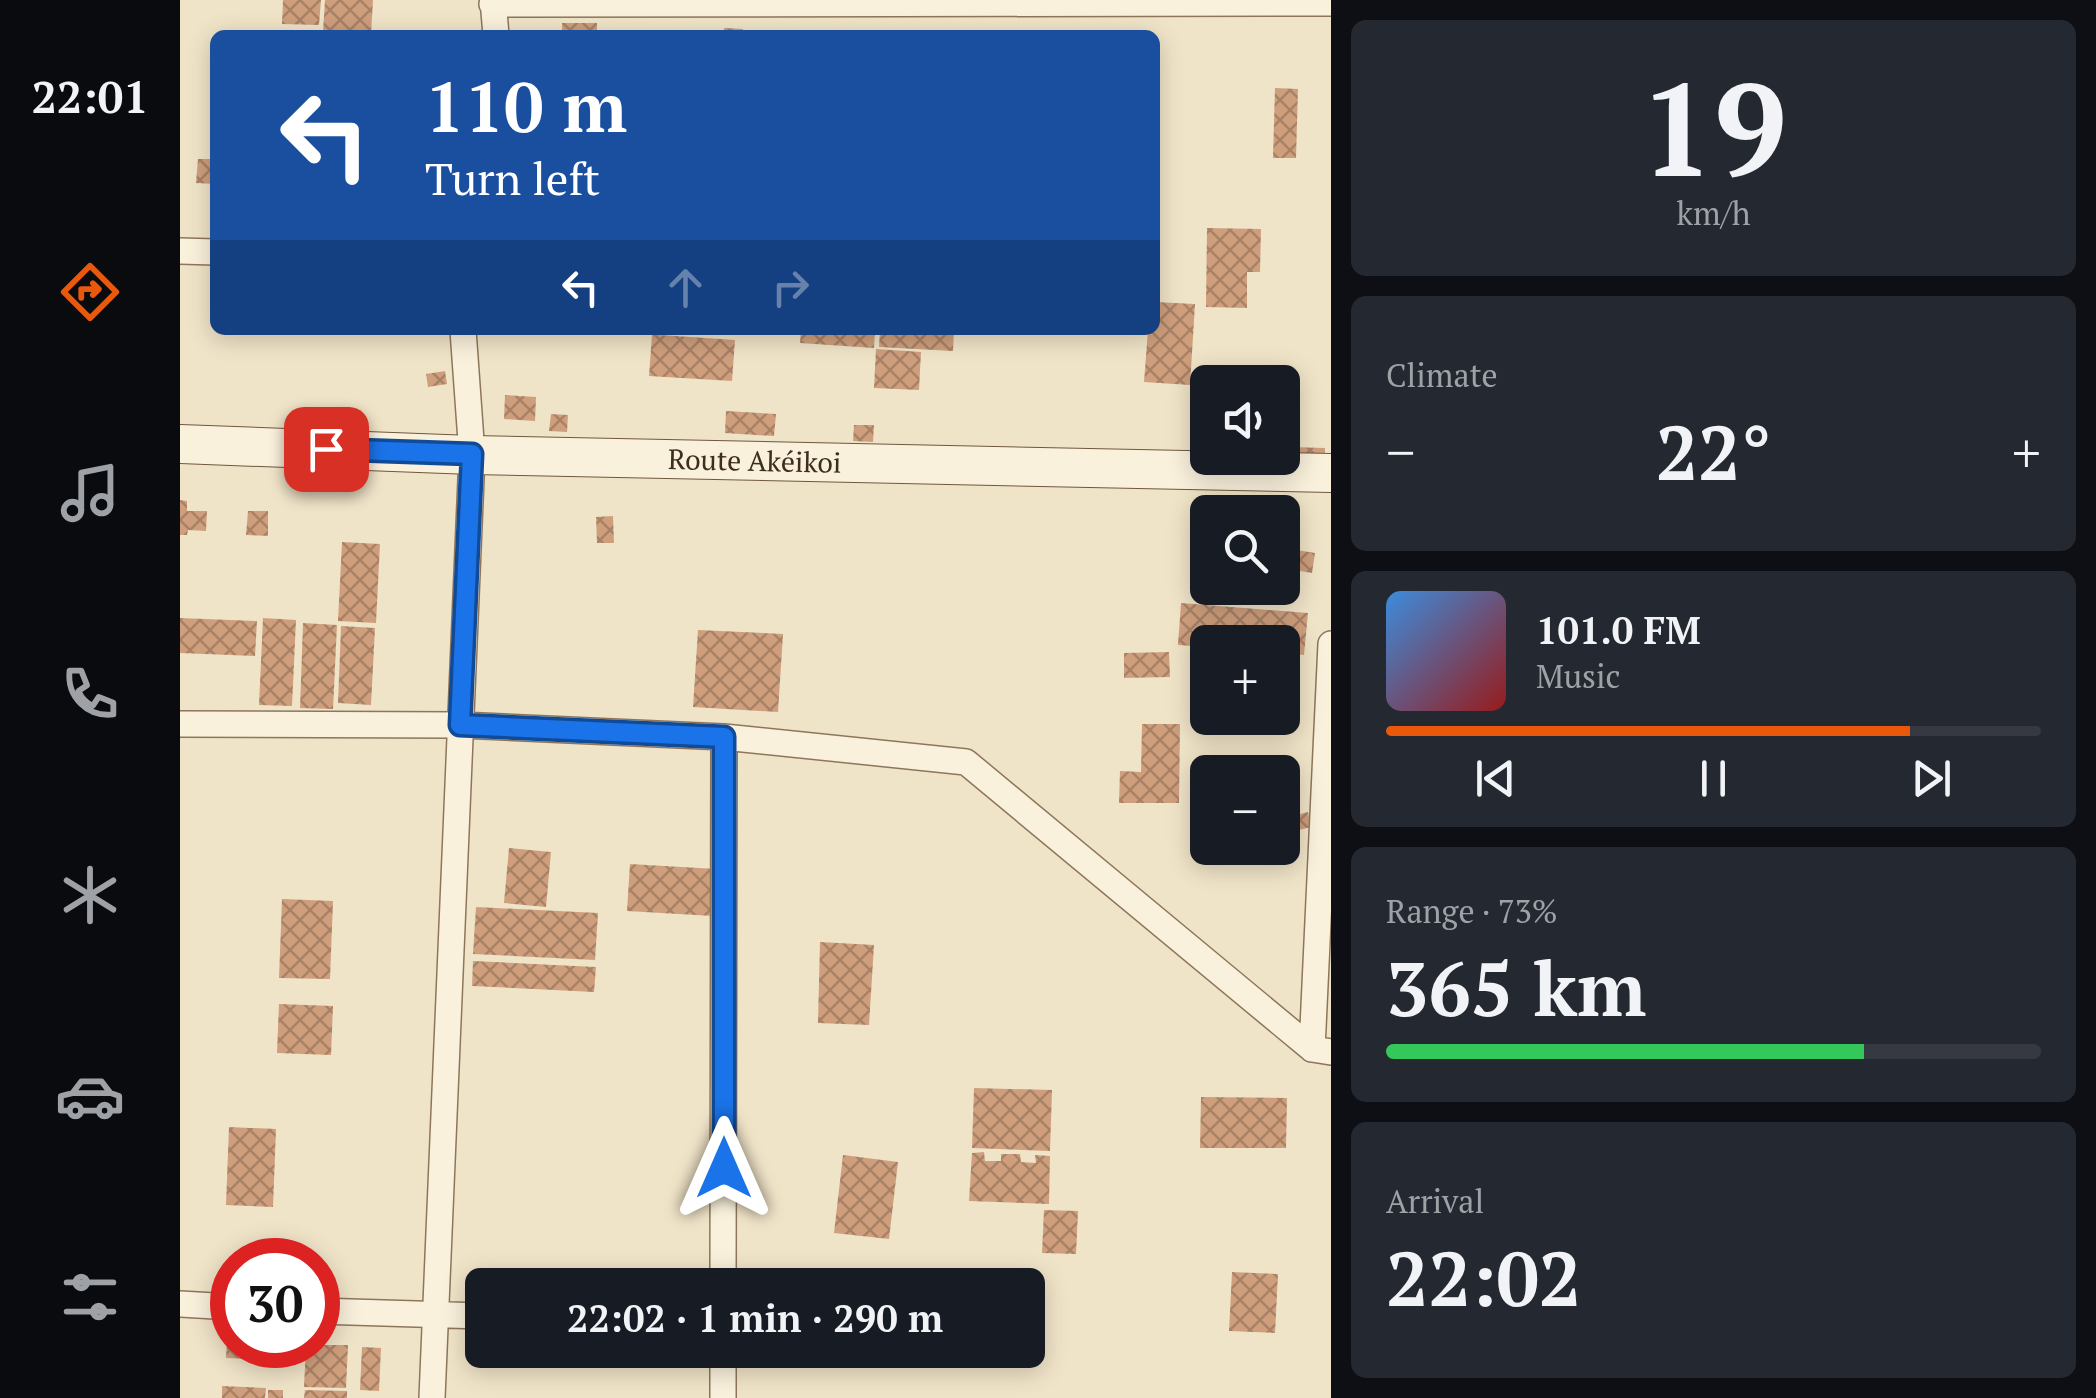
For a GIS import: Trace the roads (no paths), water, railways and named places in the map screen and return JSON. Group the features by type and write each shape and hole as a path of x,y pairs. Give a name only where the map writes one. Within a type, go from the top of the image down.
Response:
{"street":[{"path":"495,30 492,2 1331,3"},
{"path":"180,251 210,252"},
{"path":"432,1398 472,454 463,335"},
{"name":"Route Akéikoi","path":"180,444 1331,472"},
{"path":"1322,1050 1331,644"},
{"path":"180,724 460,725 724,737 966,762 1322,1050"},
{"path":"723,1268 724,737"},
{"path":"180,1304 210,1306"},
{"path":"340,1312 465,1316"},
{"path":"723,1368 723,1398"}]}
